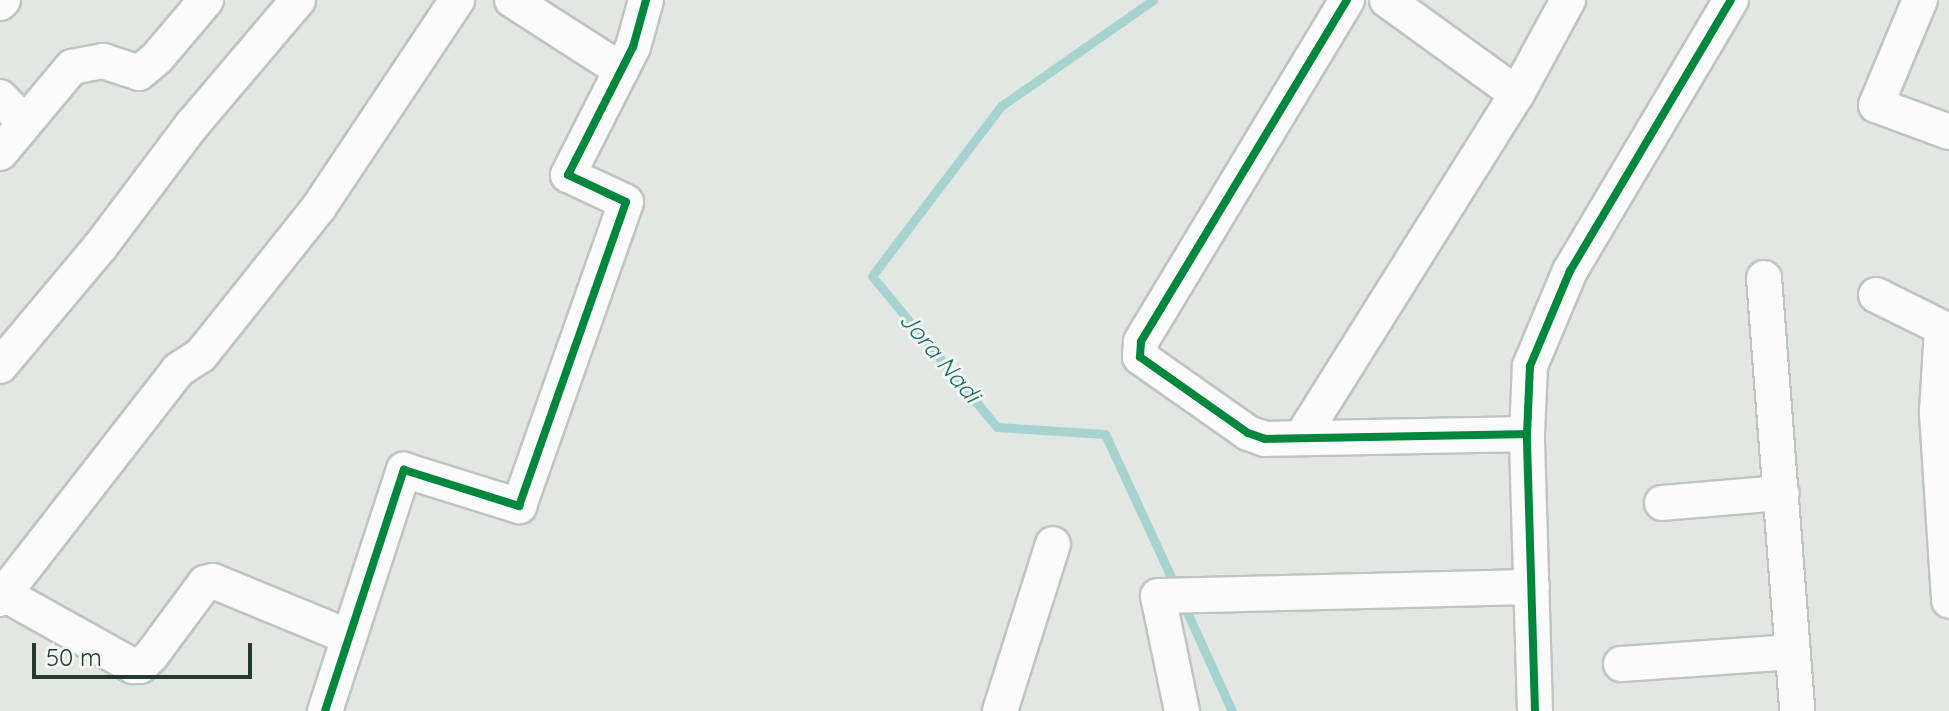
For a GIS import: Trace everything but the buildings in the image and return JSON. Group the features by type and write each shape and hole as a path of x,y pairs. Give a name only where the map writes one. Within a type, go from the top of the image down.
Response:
{"street":[{"path":"0,153 72,67 103,61 139,73 157,58 206,0"},
{"path":"0,366 100,247 192,125 298,0"},
{"path":"349,637 213,581 205,583 151,656 140,666 133,666 2,596 178,370 201,355 319,207 457,0"},
{"path":"512,0 621,70"},
{"path":"325,711 404,470 519,506 626,202 568,175 633,47 646,0"},
{"path":"1347,0 1139,351 1140,357 1248,433 1265,439 1527,434"},
{"path":"1387,0 1517,94"},
{"path":"1301,438 1517,94 1568,0"},
{"path":"1535,711 1527,434 1530,366 1570,271 1731,0"},
{"path":"1920,0 1876,105 1949,132"},
{"path":"0,97 25,123"},
{"path":"1764,278 1797,711"},
{"path":"1876,295 1946,330 1937,413 1949,601"},
{"path":"1662,503 1782,493"},
{"path":"1000,711 1053,544"},
{"path":"1182,711 1158,596 1532,587"},
{"path":"1621,664 1793,652"}],"waterway":[{"name":"Jora Nadi","path":"1153,0 1001,106 872,276 997,427 1105,434 1176,588"},
{"name":"Jora Nadi","path":"1182,601 1232,711"}],"cycle path":[{"path":"325,711 404,470 519,506 626,202 568,175 633,47 646,0"},
{"path":"1347,0 1141,342 1140,357 1248,433 1265,439 1527,434"},
{"path":"1535,711 1527,434 1530,366 1570,271 1731,0"}]}
